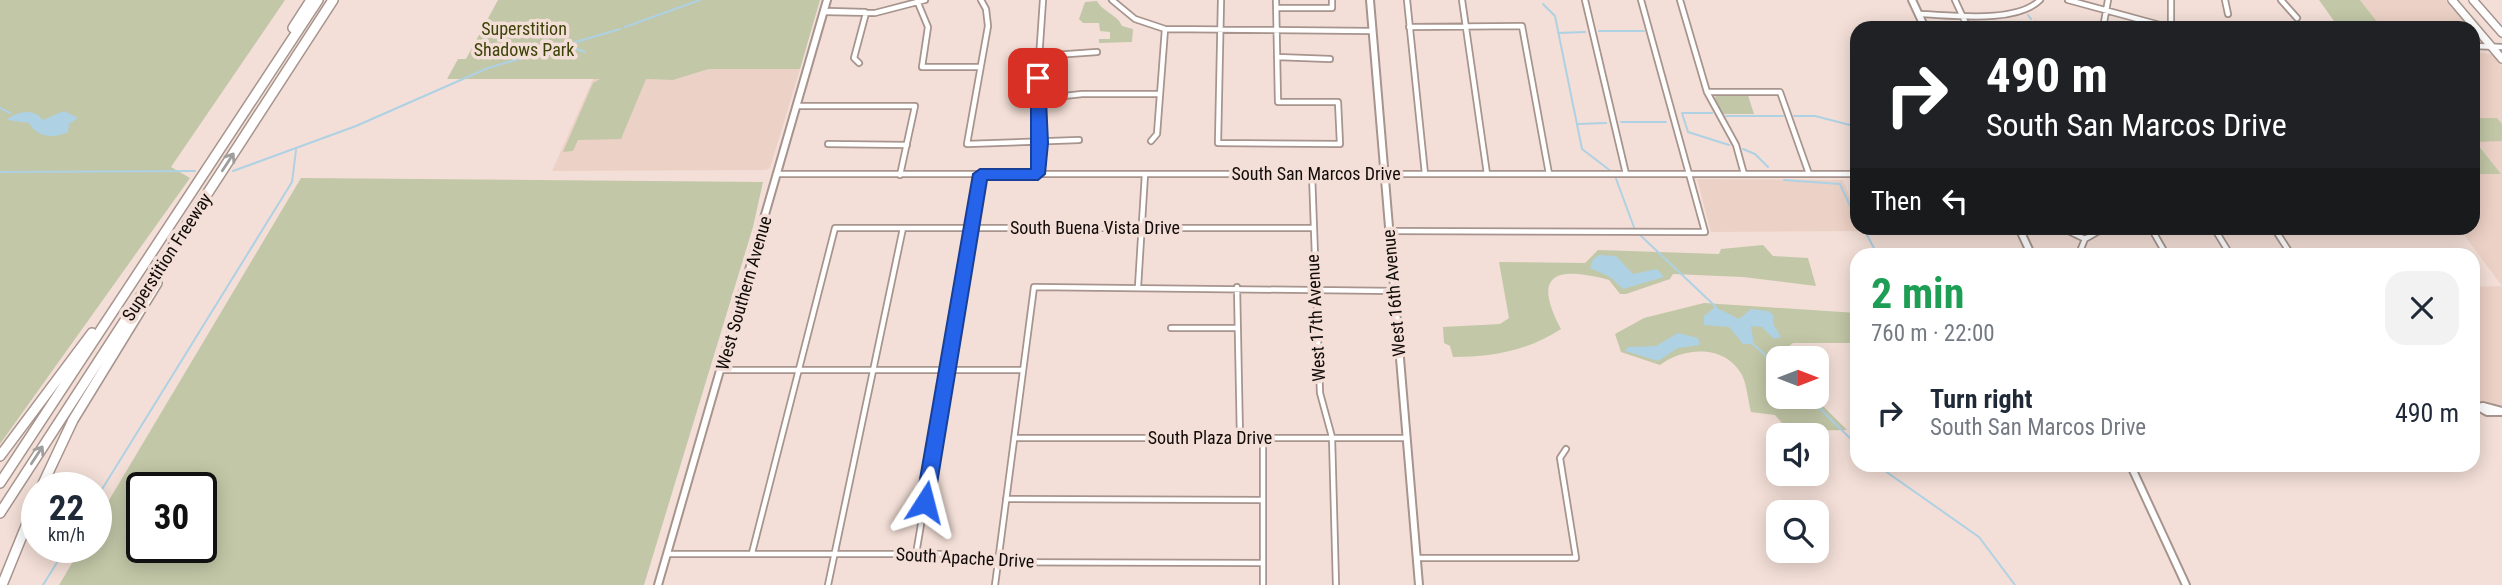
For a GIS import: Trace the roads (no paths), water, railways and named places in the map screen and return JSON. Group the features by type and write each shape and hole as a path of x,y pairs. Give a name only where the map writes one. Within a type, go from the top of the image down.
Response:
{"highway":[{"path":"210,164 311,0"},
{"name":"Superstition Freeway","path":"0,483 318,0"},
{"name":"Superstition Freeway","path":"0,513 333,0"},
{"path":"296,57 340,0"},
{"path":"49,472 73,420 209,193"},
{"path":"0,456 138,273"},
{"path":"2,585 21,538"}],"main road":[{"name":"West Southern Avenue","path":"658,585 766,220 775,174 827,0"},
{"name":"West 16th Avenue","path":"1370,0 1419,585"},
{"path":"1912,0 1922,21"},
{"path":"2452,0 2470,21"},
{"path":"2473,0 2502,33"},
{"path":"2480,33 2502,59"},
{"path":"2480,409 2502,412"},
{"path":"2134,472 2186,585"}],"street":[{"path":"824,12 866,12 925,0"},
{"path":"981,0 986,9 988,26 967,144 1079,140"},
{"path":"1038,174 1040,143 1037,99 1045,18 1043,0"},
{"path":"1112,0 1120,11 1140,23 1165,29 1372,31"},
{"path":"1221,0 1218,143 1340,144 1338,102 1278,102 1276,0"},
{"path":"1276,8 1332,8 1332,0"},
{"path":"1407,0 1425,174"},
{"path":"1462,0 1488,174"},
{"path":"1585,0 1626,174"},
{"path":"1389,231 1705,232 1641,0"},
{"path":"1680,0 1707,92 1736,145 1745,174"},
{"path":"1955,0 1964,21"},
{"path":"1919,14 2025,12 2033,10 2040,0"},
{"path":"2068,0 2146,21"},
{"path":"2104,21 2108,0"},
{"path":"2171,0 2171,21"},
{"path":"2225,0 2228,14"},
{"path":"2281,0 2297,18"},
{"path":"918,3 928,18 928,38 922,67 980,67"},
{"path":"859,64 854,58 866,12"},
{"path":"1409,27 1522,26 1549,174"},
{"path":"1151,141 1157,134 1165,29"},
{"path":"2480,47 2502,47"},
{"path":"1040,56 1097,51"},
{"path":"1277,57 1330,59"},
{"path":"1707,92 1780,92 1809,174"},
{"path":"1037,99 1083,94 1160,94"},
{"path":"796,106 915,106 900,174"},
{"path":"828,144 907,145"},
{"name":"South San Marcos Drive","path":"775,174 1850,174"},
{"path":"916,554 980,174"},
{"path":"1138,287 1145,174"},
{"name":"West 17th Avenue","path":"1312,174 1320,393 1332,437 1336,585"},
{"name":"South Buena Vista Drive","path":"798,370 835,228 1312,228"},
{"path":"828,585 903,228"},
{"path":"2077,235 2085,239"},
{"path":"2081,248 2085,239 2092,235"},
{"path":"995,585 1034,287 1237,287 1270,292 1395,291"},
{"path":"1237,287 1240,438"},
{"path":"1171,328 1238,328"},
{"path":"721,370 1023,370"},
{"path":"752,554 798,370"},
{"name":"South Plaza Drive","path":"1014,438 1407,438"},
{"path":"1263,438 1263,585"},
{"path":"1417,558 1576,558 1560,458 1566,449"},
{"path":"1006,499 1263,500"},
{"name":"South Apache Drive","path":"667,554 950,554 973,562 998,563 1263,563"}],"water":[{"path":"64,111 78,118 69,124 68,132 57,136 41,134 29,123 7,120 26,112 36,114 43,120"},
{"path":"1599,255 1616,256 1633,274 1657,269 1664,277 1623,289 1610,277 1590,268 1593,259"},
{"path":"1715,307 1739,319 1751,309 1768,311 1773,315 1773,324 1781,337 1774,339 1762,327 1751,326 1754,344 1743,344 1729,327 1704,325 1704,316"},
{"path":"1678,333 1698,338 1700,345 1678,348 1658,361 1625,351 1628,347 1656,346"}],"waterway":[{"path":"625,27 700,0"},
{"path":"1543,4 1555,16 1558,33"},
{"path":"2028,15 2031,19"},
{"path":"566,45 620,29"},
{"path":"1599,31 1644,31"},
{"path":"1558,33 1585,32"},
{"path":"1558,33 1582,149 1612,172"},
{"path":"233,171 356,126 488,68 566,45"},
{"path":"566,45 585,52"},
{"path":"0,108 10,113"},
{"path":"1712,113 1682,113 1688,132 1729,145"},
{"path":"1726,116 1783,116"},
{"path":"1794,116 1815,116 1850,125"},
{"path":"1621,122 1666,122"},
{"path":"1577,124 1606,123"},
{"path":"1743,149 1755,154 1768,167"},
{"path":"112,473 292,182 296,150"},
{"path":"0,172 195,171"},
{"path":"1615,176 1635,230"},
{"path":"1784,180 1840,184 1850,206"},
{"path":"1639,234 1716,307"},
{"path":"1867,235 1874,248"},
{"path":"1752,343 1766,356"},
{"path":"1821,410 1850,438"},
{"path":"1887,472 1979,537 2015,585"},
{"path":"43,585 57,563"}],"park label":[{"name":"Superstition Shadows Park","path":"524,39"}]}
